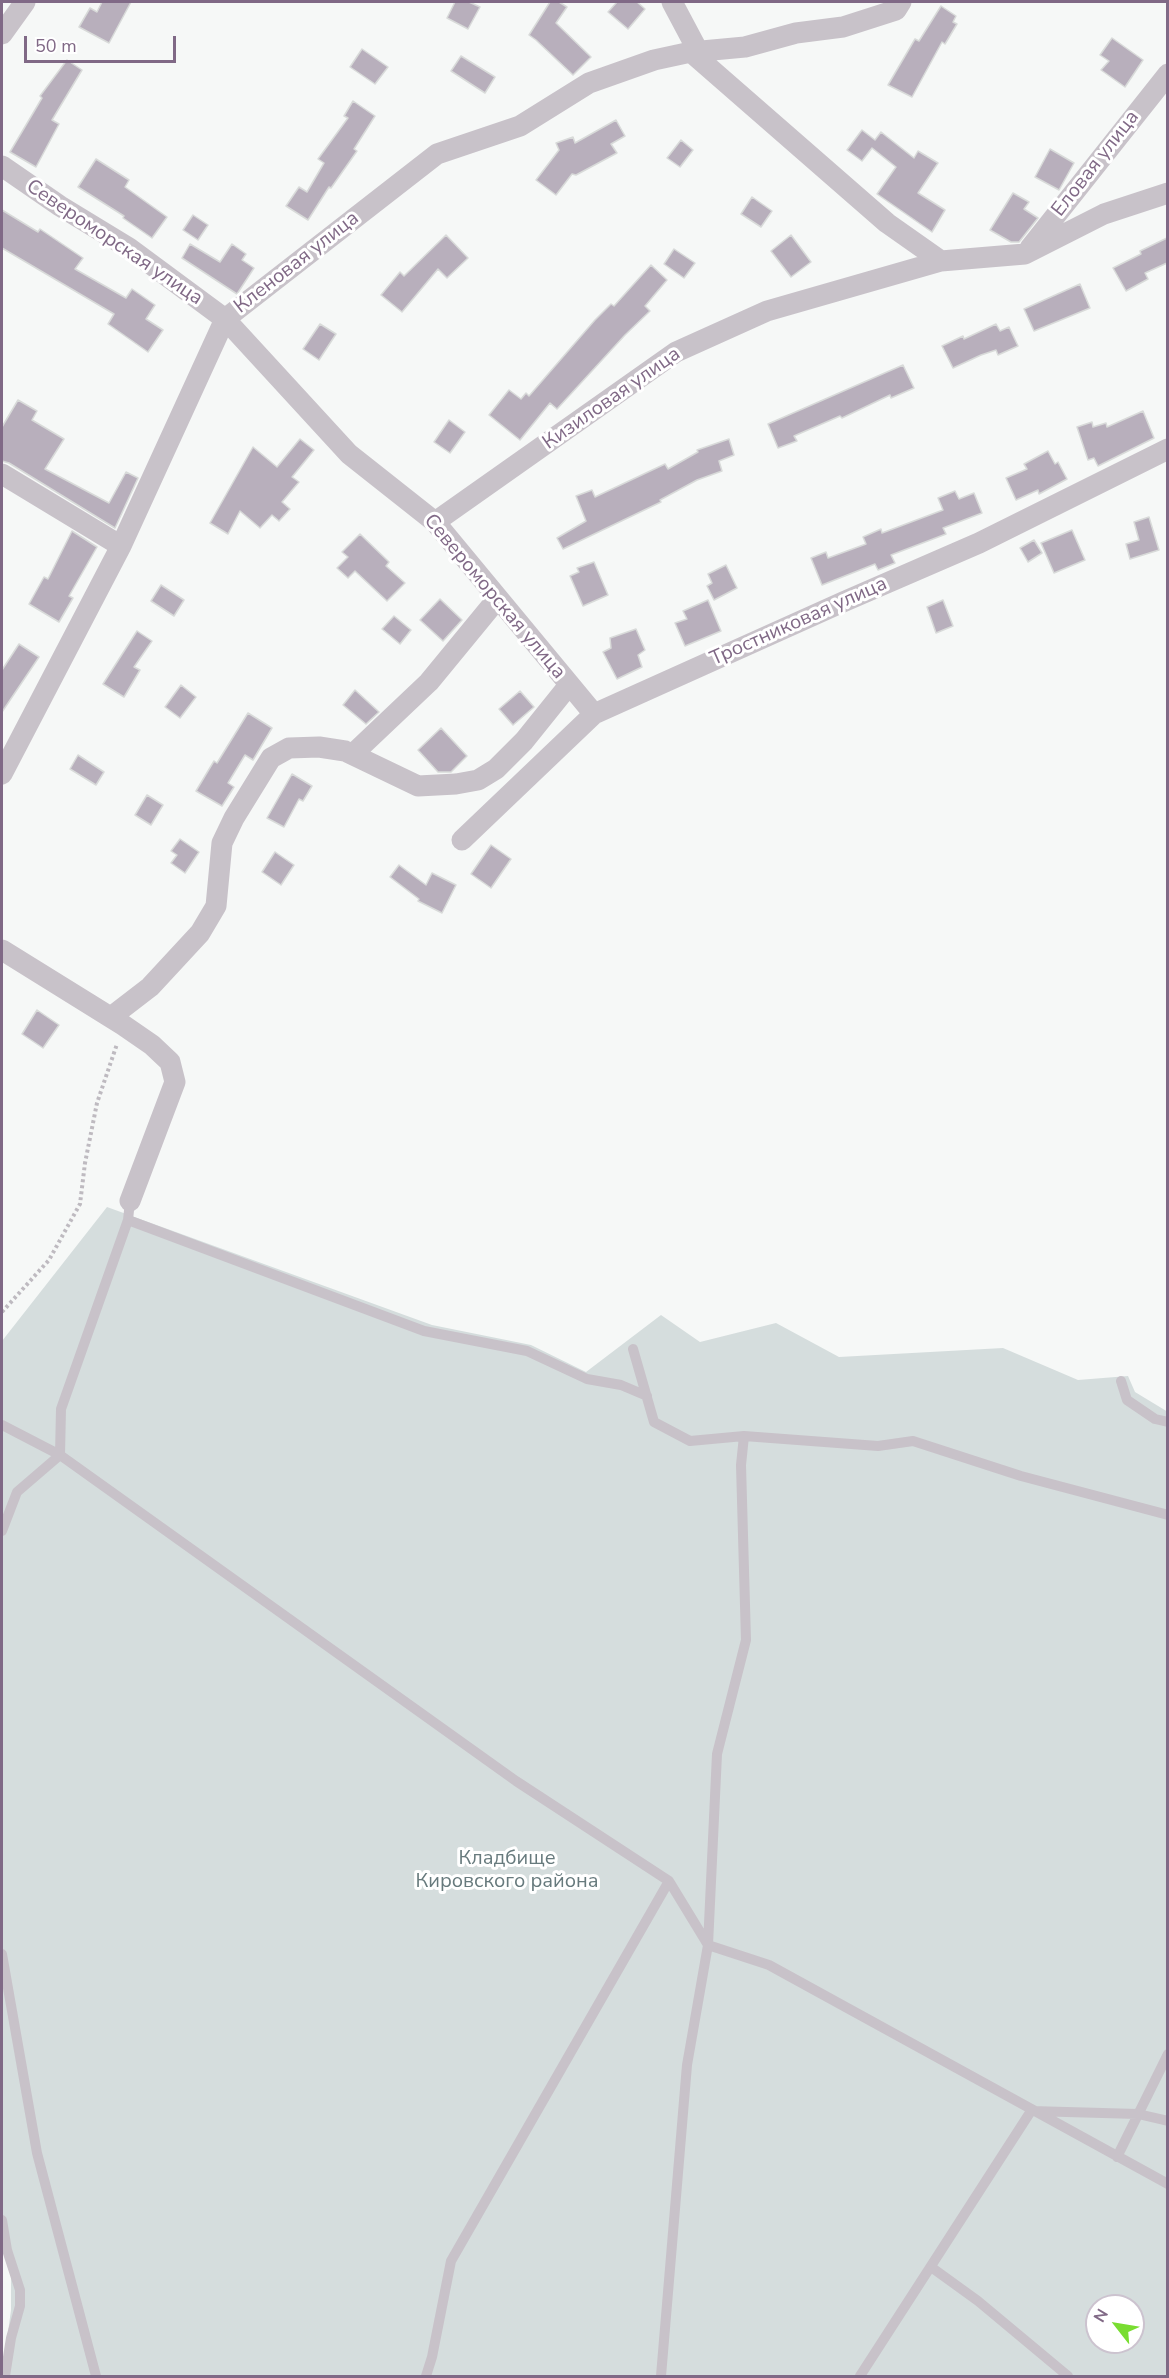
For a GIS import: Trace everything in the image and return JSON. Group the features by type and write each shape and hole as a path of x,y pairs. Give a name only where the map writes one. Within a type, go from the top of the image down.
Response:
{"street":[{"path":"2,34 25,2"},
{"path":"672,2 695,52 887,223 941,261"},
{"name":"Кленовая улица","path":"2,774 121,546 225,319 437,154 520,126 589,83 654,60 695,52 745,47 796,33 843,27 896,10 901,2"},
{"name":"Еловая улица","path":"1025,254 1167,74"},
{"name":"Североморская улица","path":"2,166 60,206 129,248 225,319 350,454 435,522 594,714"},
{"name":"Кизиловая улица","path":"435,522 676,352 767,310 941,261 1025,254 1104,214 1167,193"},
{"name":"Тростниковая улица","path":"462,840 594,714 979,543 1167,449"},
{"path":"2,474 121,546"},
{"path":"353,754 429,682 498,598"},
{"path":"117,1021 200,933 216,906 222,843 234,818 271,758 289,748 319,747 353,754 418,786 478,780 496,769 517,748 569,685"},
{"path":"2,950 117,1021 170,1062 175,1082 129,1211"}],"lane":[{"path":"2,1531 16,1492 60,1455 62,1409 129,1211 424,1331 527,1351 587,1379 621,1385 647,1396"},
{"path":"633,1349 654,1422 690,1441 744,1436 878,1446 913,1441 1021,1476 1167,1515"},
{"path":"1121,1381 1127,1400 1155,1419 1167,1422"},
{"path":"2,1425 60,1455 516,1781 669,1881 708,1945 769,1965 1167,2184"},
{"path":"661,2376 687,2066 708,1945 717,1754 746,1640 741,1465 744,1436"},
{"path":"426,2376 452,2262 669,1881"},
{"path":"2,1954 37,2152 96,2376"},
{"path":"1118,2157 1167,2054"},
{"path":"1031,2111 1138,2114 1167,2121"},
{"path":"860,2376 1031,2111"},
{"path":"2,2220 7,2250 20,2290 21,2306 11,2338 5,2376"},
{"path":"931,2267 978,2301 1068,2376"}],"path":[{"path":"2,1312 49,1260 80,1204 85,1163 97,1103 117,1021"}],"green space":[{"name":"Кладбище Кировского района","path":"107,1207 432,1325 531,1345 586,1372 661,1315 700,1342 776,1323 839,1357 1003,1348 1078,1380 1128,1376 1135,1392 1168,1412 1167,2376 2,2376 11,2310 11,2276 2,2248 2,1341"}],"building":[{"path":"102,2 131,2 109,43 79,27 90,8 97,12"},
{"path":"455,2 469,2 480,7 468,29 447,18"},
{"path":"550,2 559,2 567,7 556,23 591,57 573,75 529,35"},
{"path":"617,2 637,2 645,9 628,29 608,12"},
{"path":"941,6 956,16 953,22 957,24 945,44 942,42 912,97 888,85 915,39 919,41"},
{"path":"1112,38 1143,60 1125,87 1101,70 1109,61 1100,55"},
{"path":"362,49 388,67 375,84 350,67"},
{"path":"461,56 495,77 485,93 451,71"},
{"path":"67,60 82,70 52,120 59,124 36,167 10,152 42,98 40,96"},
{"path":"353,101 375,116 354,149 357,151 331,188 329,187 308,220 286,206 299,187 307,192 324,163 318,159 348,118 344,116"},
{"path":"616,120 625,136 611,144 617,153 576,175 572,174 556,195 536,180 559,150 556,143 573,137 575,143"},
{"path":"862,130 875,140 881,132 914,158 918,151 938,163 918,193 945,210 932,232 877,194 896,167 872,148 862,161 847,150"},
{"path":"681,140 693,150 680,167 667,158"},
{"path":"1050,149 1074,163 1059,190 1035,177"},
{"path":"96,159 129,180 125,187 167,217 152,238 123,218 124,216 78,187"},
{"path":"1013,193 1029,202 1024,209 1038,218 1019,242 1011,242 990,230"},
{"path":"752,197 772,211 761,227 741,214"},
{"path":"2,210 38,232 40,229 83,258 75,269 126,298 132,289 155,305 146,319 163,330 148,352 108,324 114,314 2,248"},
{"path":"193,215 208,225 198,240 183,230"},
{"path":"446,235 468,258 447,278 438,269 402,312 381,295 400,272 404,276"},
{"path":"791,235 811,262 791,277 771,251"},
{"path":"1167,238 1167,263 1145,273 1148,279 1126,291 1113,268"},
{"path":"190,244 220,262 232,244 246,254 242,260 254,268 237,294 182,258"},
{"path":"674,249 695,263 684,278 664,264"},
{"path":"651,265 667,280 645,306 650,311 557,409 550,403 520,440 489,415 509,390 521,399 526,393 529,396 595,320 611,304 614,306"},
{"path":"1080,284 1090,308 1034,331 1024,309"},
{"path":"320,324 336,334 319,360 303,349"},
{"path":"996,324 1000,331 1009,327 1018,346 998,355 996,350 981,355 953,368 942,346 963,336 964,339"},
{"path":"903,365 914,388 891,398 890,395 842,418 840,416 794,436 797,441 778,448 768,424"},
{"path":"18,400 37,411 32,420 64,439 45,469 109,503 126,472 138,478 115,528 9,463 2,461 2,427"},
{"path":"1143,411 1154,438 1098,466 1094,458 1088,460 1077,427 1092,422 1093,427 1106,423 1107,427"},
{"path":"449,420 465,432 450,453 434,442"},
{"path":"300,439 314,450 292,477 299,482 282,502 290,509 279,521 272,515 260,528 240,511 228,534 210,523 253,447 277,467"},
{"path":"729,439 734,455 719,461 722,471 697,480 660,500 661,502 563,549 557,538 586,521 576,496 592,490 595,497 665,464 668,469 698,452 697,450"},
{"path":"1048,451 1055,464 1058,462 1067,479 1039,494 1038,490 1016,500 1006,478 1027,469 1024,464"},
{"path":"955,491 959,499 974,493 982,513 943,528 946,534 891,555 895,563 878,570 875,564 822,585 811,558 826,552 828,558 866,544 863,537 881,529 882,533 943,510 938,498"},
{"path":"1149,517 1159,550 1130,559 1126,544 1139,540 1134,522"},
{"path":"1072,530 1085,560 1054,573 1041,543"},
{"path":"72,531 97,547 69,596 73,598 59,622 29,604 44,577 48,579"},
{"path":"360,534 389,562 386,566 405,583 387,601 355,571 348,578 337,568 348,557 342,552"},
{"path":"1034,540 1042,553 1028,562 1020,548"},
{"path":"594,562 608,595 583,606 570,576 579,572 577,568"},
{"path":"726,565 737,588 714,600 707,586 712,583 708,574"},
{"path":"161,585 184,600 174,616 151,601"},
{"path":"440,599 462,620 443,641 420,620"},
{"path":"708,600 721,631 685,646 675,623 687,619 683,611"},
{"path":"943,600 953,626 936,633 927,607"},
{"path":"394,616 411,630 400,644 382,629"},
{"path":"636,629 645,650 638,655 642,667 617,679 603,652 611,648 610,638"},
{"path":"137,631 152,641 134,667 140,670 124,697 103,684"},
{"path":"19,644 39,657 2,712 2,670"},
{"path":"181,685 196,697 180,718 165,707"},
{"path":"355,690 379,712 366,724 343,705"},
{"path":"520,691 534,707 513,725 499,709"},
{"path":"248,713 272,728 253,760 245,755 228,783 234,787 222,806 196,791 214,761 217,763"},
{"path":"441,728 467,756 451,772 438,772 418,750"},
{"path":"78,755 104,772 96,785 70,769"},
{"path":"292,774 312,786 303,801 299,799 284,827 267,818"},
{"path":"147,795 163,805 151,825 135,815"},
{"path":"180,839 199,852 185,873 171,863 177,855 171,851"},
{"path":"491,845 511,859 491,888 471,874"},
{"path":"275,852 294,865 281,885 262,872"},
{"path":"399,865 426,885 432,873 456,885 442,913 418,901 419,899 390,877"},
{"path":"37,1010 59,1025 43,1048 22,1034"}]}
